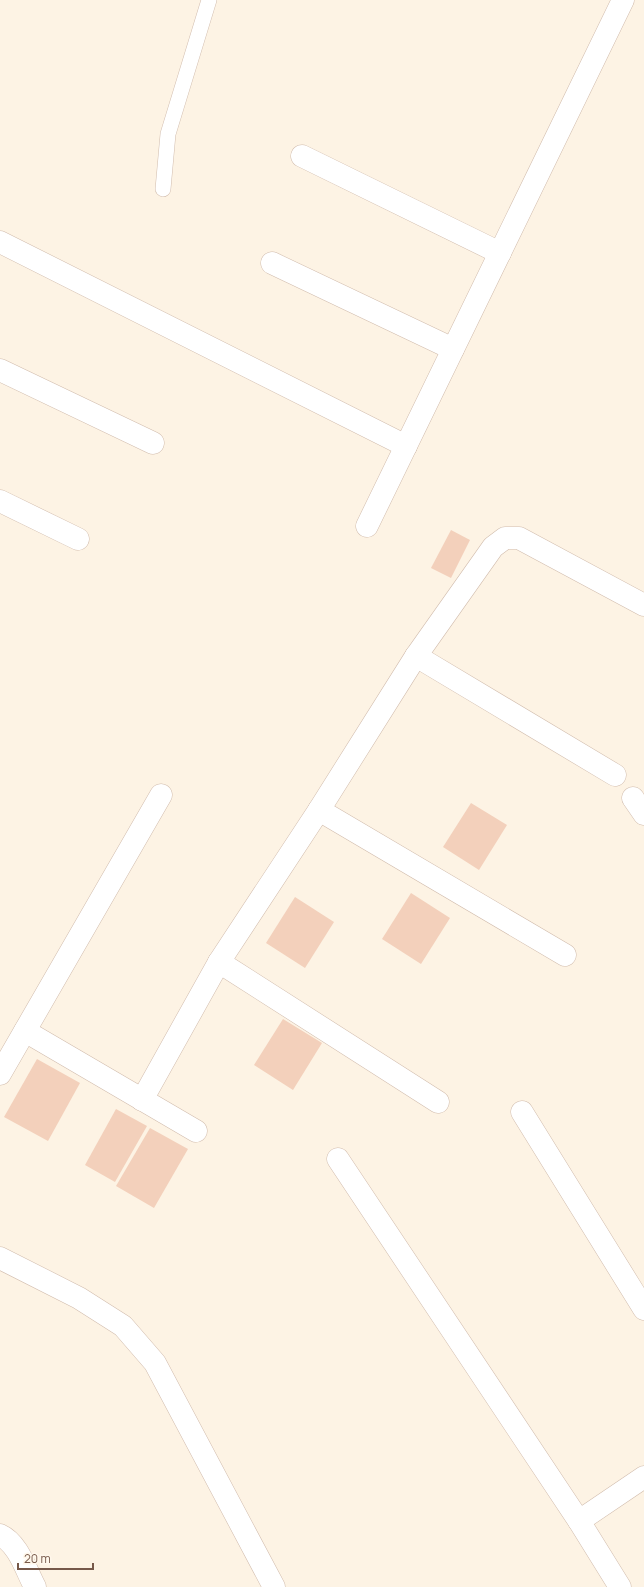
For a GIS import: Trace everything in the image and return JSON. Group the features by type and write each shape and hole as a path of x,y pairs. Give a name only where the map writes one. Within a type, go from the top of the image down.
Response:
{"street":[{"path":"367,526 623,0"},
{"path":"302,156 500,253"},
{"path":"0,242 406,446"},
{"path":"272,262 453,348"},
{"path":"0,370 153,443"},
{"path":"0,501 78,539"},
{"path":"142,1100 219,962 319,810 416,656 493,547 505,538 519,538 644,605"},
{"path":"416,656 614,775"},
{"path":"0,1074 161,795"},
{"path":"319,810 565,955"},
{"path":"219,962 438,1102"},
{"path":"25,1031 196,1131"},
{"path":"522,1112 644,1309"},
{"path":"338,1159 579,1522 620,1587"},
{"path":"0,1258 79,1298 123,1326 155,1363 274,1587"},
{"path":"579,1522 644,1477"},
{"path":"0,1535 8,1539 14,1546 35,1587"}],"lane":[{"path":"163,189 168,134 209,0"}],"building":[{"path":"451,530 470,540 451,578 431,568"},
{"path":"471,803 507,825 479,870 443,847"},
{"path":"411,893 450,918 421,964 382,939"},
{"path":"295,897 334,922 305,968 266,943"},
{"path":"283,1019 322,1043 293,1090 254,1065"},
{"path":"37,1059 80,1083 48,1141 4,1117"},
{"path":"116,1109 147,1126 115,1182 85,1165"},
{"path":"150,1128 188,1149 154,1208 116,1186"}]}
